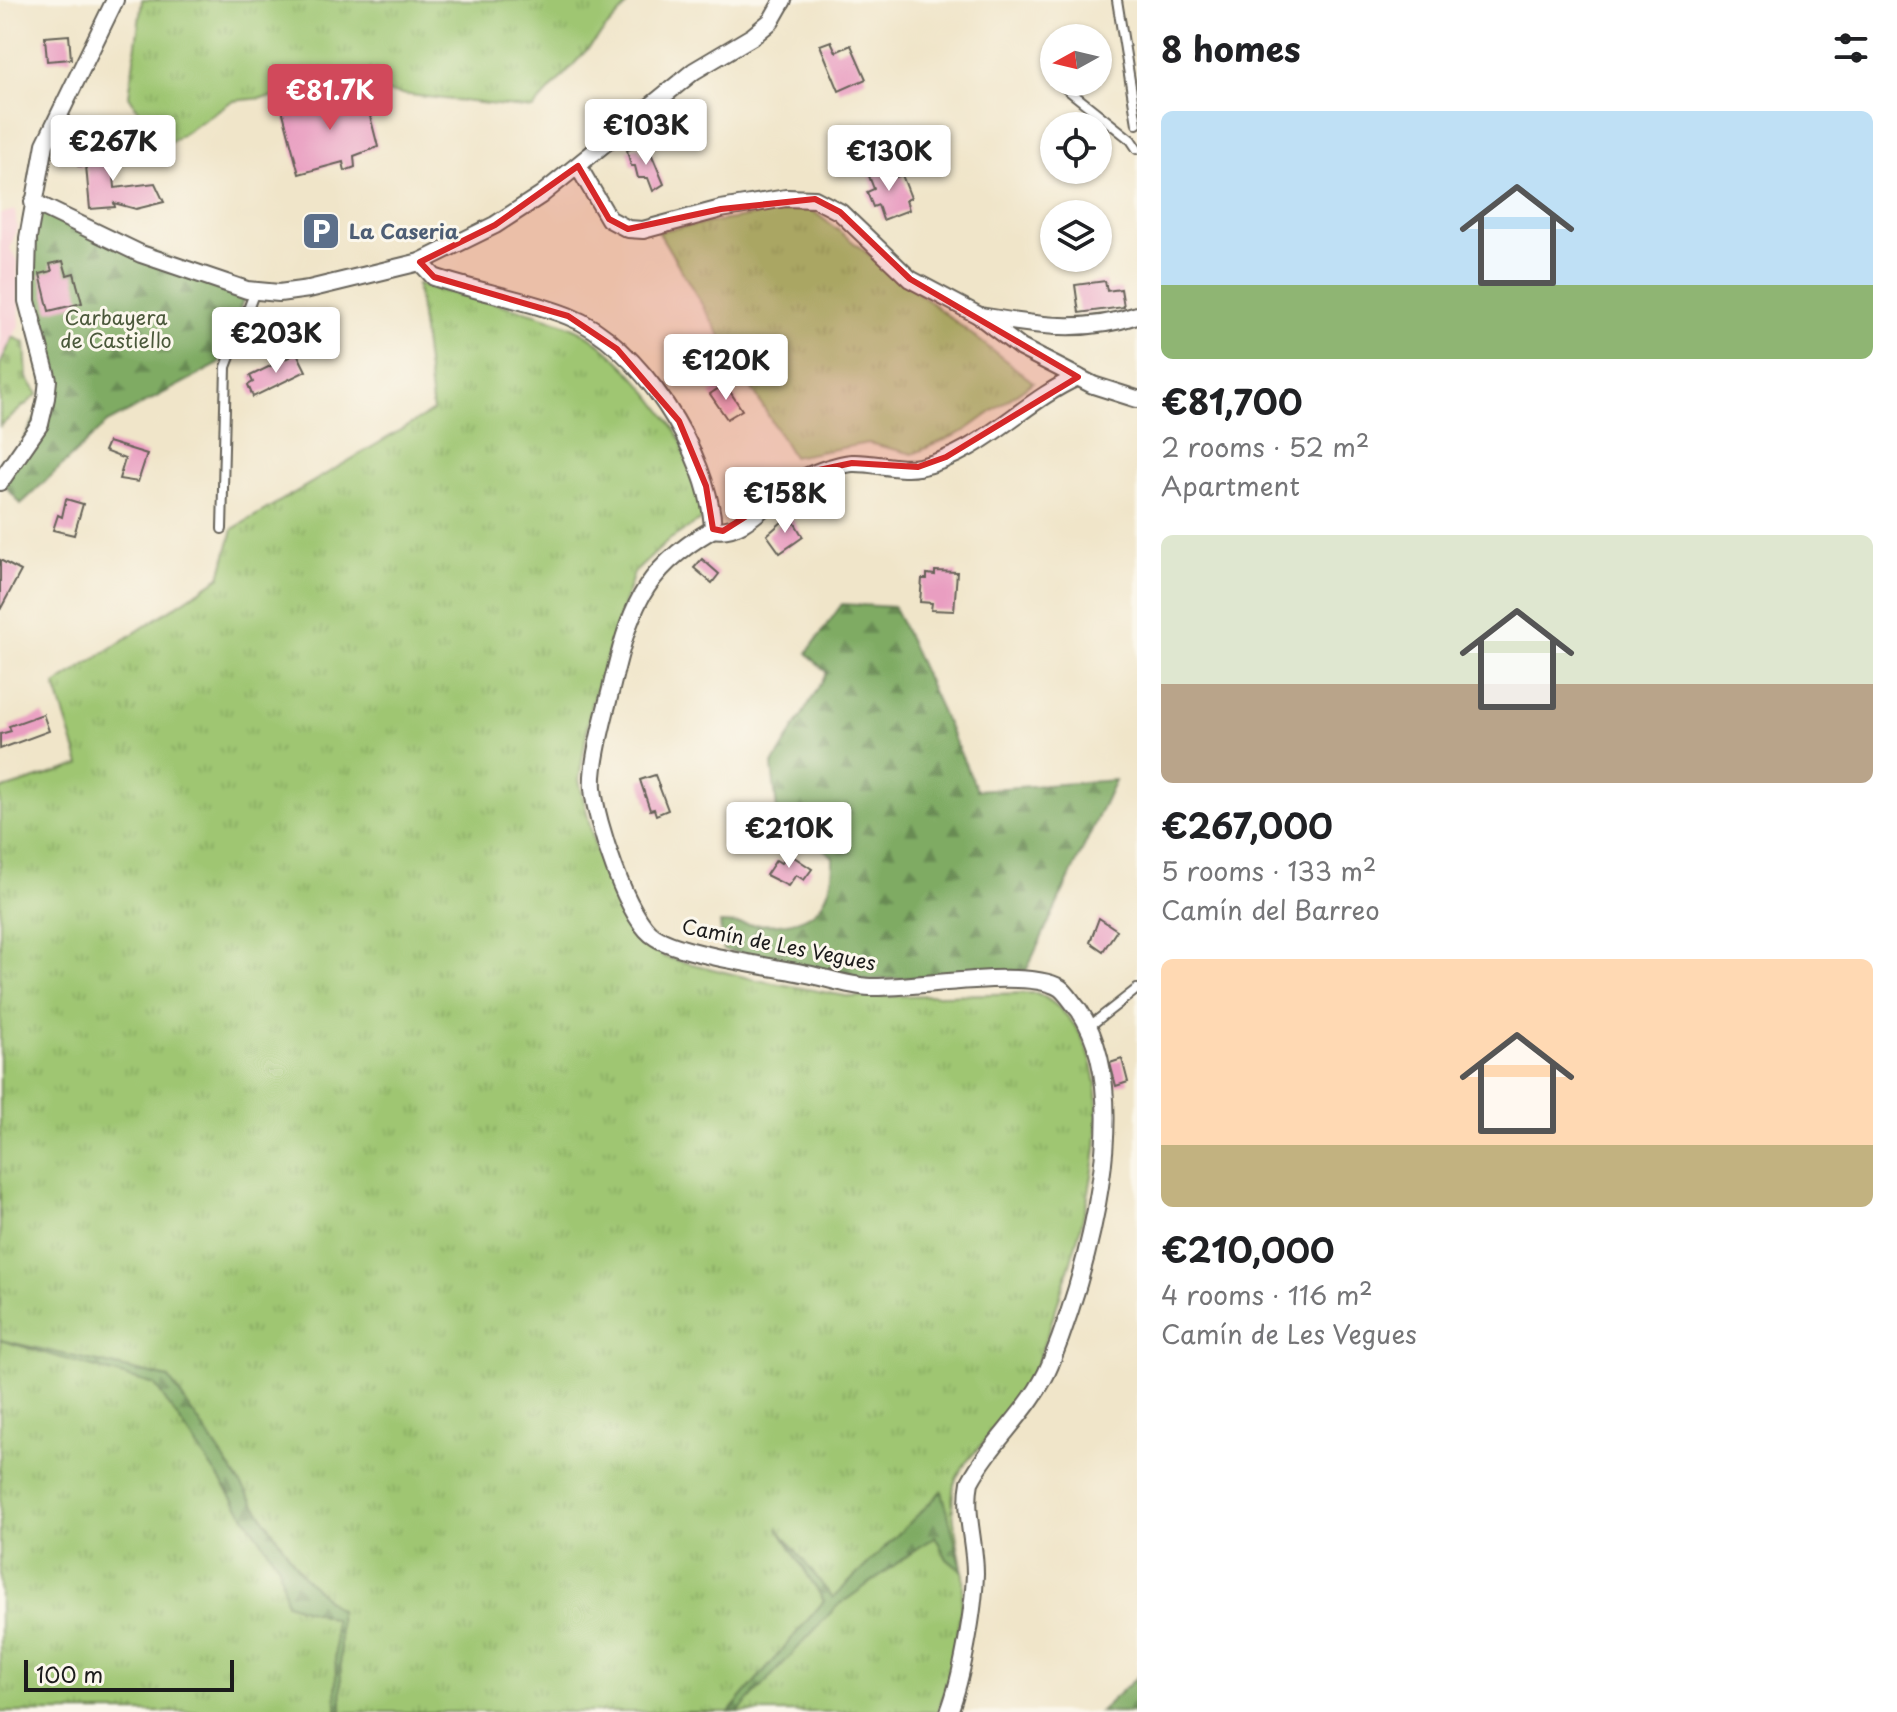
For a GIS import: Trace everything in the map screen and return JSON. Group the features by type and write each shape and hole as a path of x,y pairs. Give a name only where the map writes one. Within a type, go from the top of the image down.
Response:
{"street":[{"path":"0,482 40,424 48,380 27,301 28,238 45,144 115,0"},
{"path":"33,202 141,254 256,291 279,293 309,289 420,262 495,225 578,166 694,71 753,36 771,21 783,0"},
{"path":"578,166 609,219 628,229 643,230 721,209 786,198 815,199 840,212 910,279 978,315 1021,348 1078,377 1137,399"},
{"path":"420,262 434,277 568,316 617,349 679,421 706,486 713,529"},
{"path":"978,315 1073,328 1111,324 1137,315"},
{"name":"Camín de Les Vegues","path":"949,1712 957,1692 975,1574 966,1498 970,1482 1036,1391 1049,1366 1085,1263 1108,1165 1112,1122 1105,1069 1091,1025 1061,989 1033,980 868,987 668,943 652,936 640,921 622,883 593,787 608,702 630,615 650,579 676,552 713,529 723,531 740,526 785,487 819,470 852,463 918,467 974,445 1046,391 1078,377"}],"lane":[{"path":"1117,0 1137,124"},
{"path":"1076,96 1131,140 1137,149"},
{"path":"222,529 226,367 256,291"},
{"path":"1091,1025 1137,989"}],"highlighted area":[{"path":"578,166 609,219 628,229 721,209 815,199 840,212 910,279 1078,377 946,457 918,467 852,463 819,470 723,531 713,529 706,486 679,421 617,349 568,316 434,277 420,262 495,225"}],"shaded area":[{"path":"15,210 17,227 10,250 17,259 20,324 0,362 0,214"}],"green space":[{"path":"142,0 619,0 626,7 533,109 357,89 232,101 162,148 129,96"},
{"name":"Carbayera de Castiello","path":"33,202 247,290 219,364 107,423 21,504 1,481 46,398 34,328"},
{"path":"808,207 1033,382 965,431 913,454 868,443 793,457 658,231"},
{"path":"417,284 535,314 587,335 618,360 649,394 673,427 694,469 702,519 669,540 634,573 591,705 579,780 596,851 628,924 664,957 757,980 851,997 1037,993 1068,1017 1087,1049 1096,1086 1098,1128 1093,1170 1074,1252 1027,1386 1013,1409 966,1463 954,1485 953,1506 963,1588 951,1666 937,1712 0,1712 0,790 80,765 55,685 220,577 233,529 433,411"},
{"path":"13,337 25,343 27,378 38,394 0,426 0,365"},
{"path":"842,604 894,607 977,790 1115,780 1026,971 867,980 723,950 720,923 762,925 798,920 813,913 824,901 831,883 833,857 777,810 772,766 827,673 807,653"},
{"path":"0,1340 169,1378 304,1577 339,1611 342,1712 337,1712 334,1619 286,1603 279,1566 155,1385"},
{"path":"942,1491 963,1572 947,1559 935,1536 835,1608 738,1712 729,1712 824,1601 778,1528 833,1598"},
{"path":"1137,1677 1137,1712 1099,1712"}],"building":[{"path":"69,35 71,59 47,61 45,37"},
{"path":"831,41 836,52 851,45 866,79 839,91 820,45"},
{"path":"350,91 353,101 365,96 378,147 354,156 355,167 345,171 343,162 299,174 282,109"},
{"path":"102,147 112,150 115,188 155,183 164,202 136,209 114,203 115,207 90,209 86,166 78,166 76,153"},
{"path":"639,147 641,153 651,153 664,184 653,191 648,178 638,178 635,166 631,166 627,150"},
{"path":"892,167 896,177 902,175 911,198 906,200 909,210 883,220 878,205 873,207 867,192 874,189 869,176"},
{"path":"63,261 67,275 74,273 82,303 49,311 40,274 52,271 50,264"},
{"path":"1105,281 1107,291 1121,289 1124,307 1079,313 1075,285"},
{"path":"297,353 306,371 253,397 248,385 253,382 250,376"},
{"path":"725,384 742,410 727,419 710,394"},
{"path":"108,442 147,454 138,482 119,479 125,459 104,451"},
{"path":"66,499 83,504 74,535 53,530 58,515 62,517"},
{"path":"790,515 803,537 780,553 767,535"},
{"path":"702,559 719,574 712,583 694,568"},
{"path":"0,560 21,571 0,610"},
{"path":"935,571 957,572 954,611 931,610 932,603 920,602 922,579 927,579 927,574 935,575"},
{"path":"43,714 49,731 0,749 0,734 11,731 9,726"},
{"path":"655,775 668,810 656,815 654,809 650,810 640,780"},
{"path":"791,855 812,869 804,880 796,875 788,886 766,875 776,860 781,863"},
{"path":"1099,918 1117,930 1103,951 1090,942"},
{"path":"1122,1059 1128,1082 1116,1086 1110,1063"}],"place":[{"name":"La Caseria","path":"321,231"}]}
